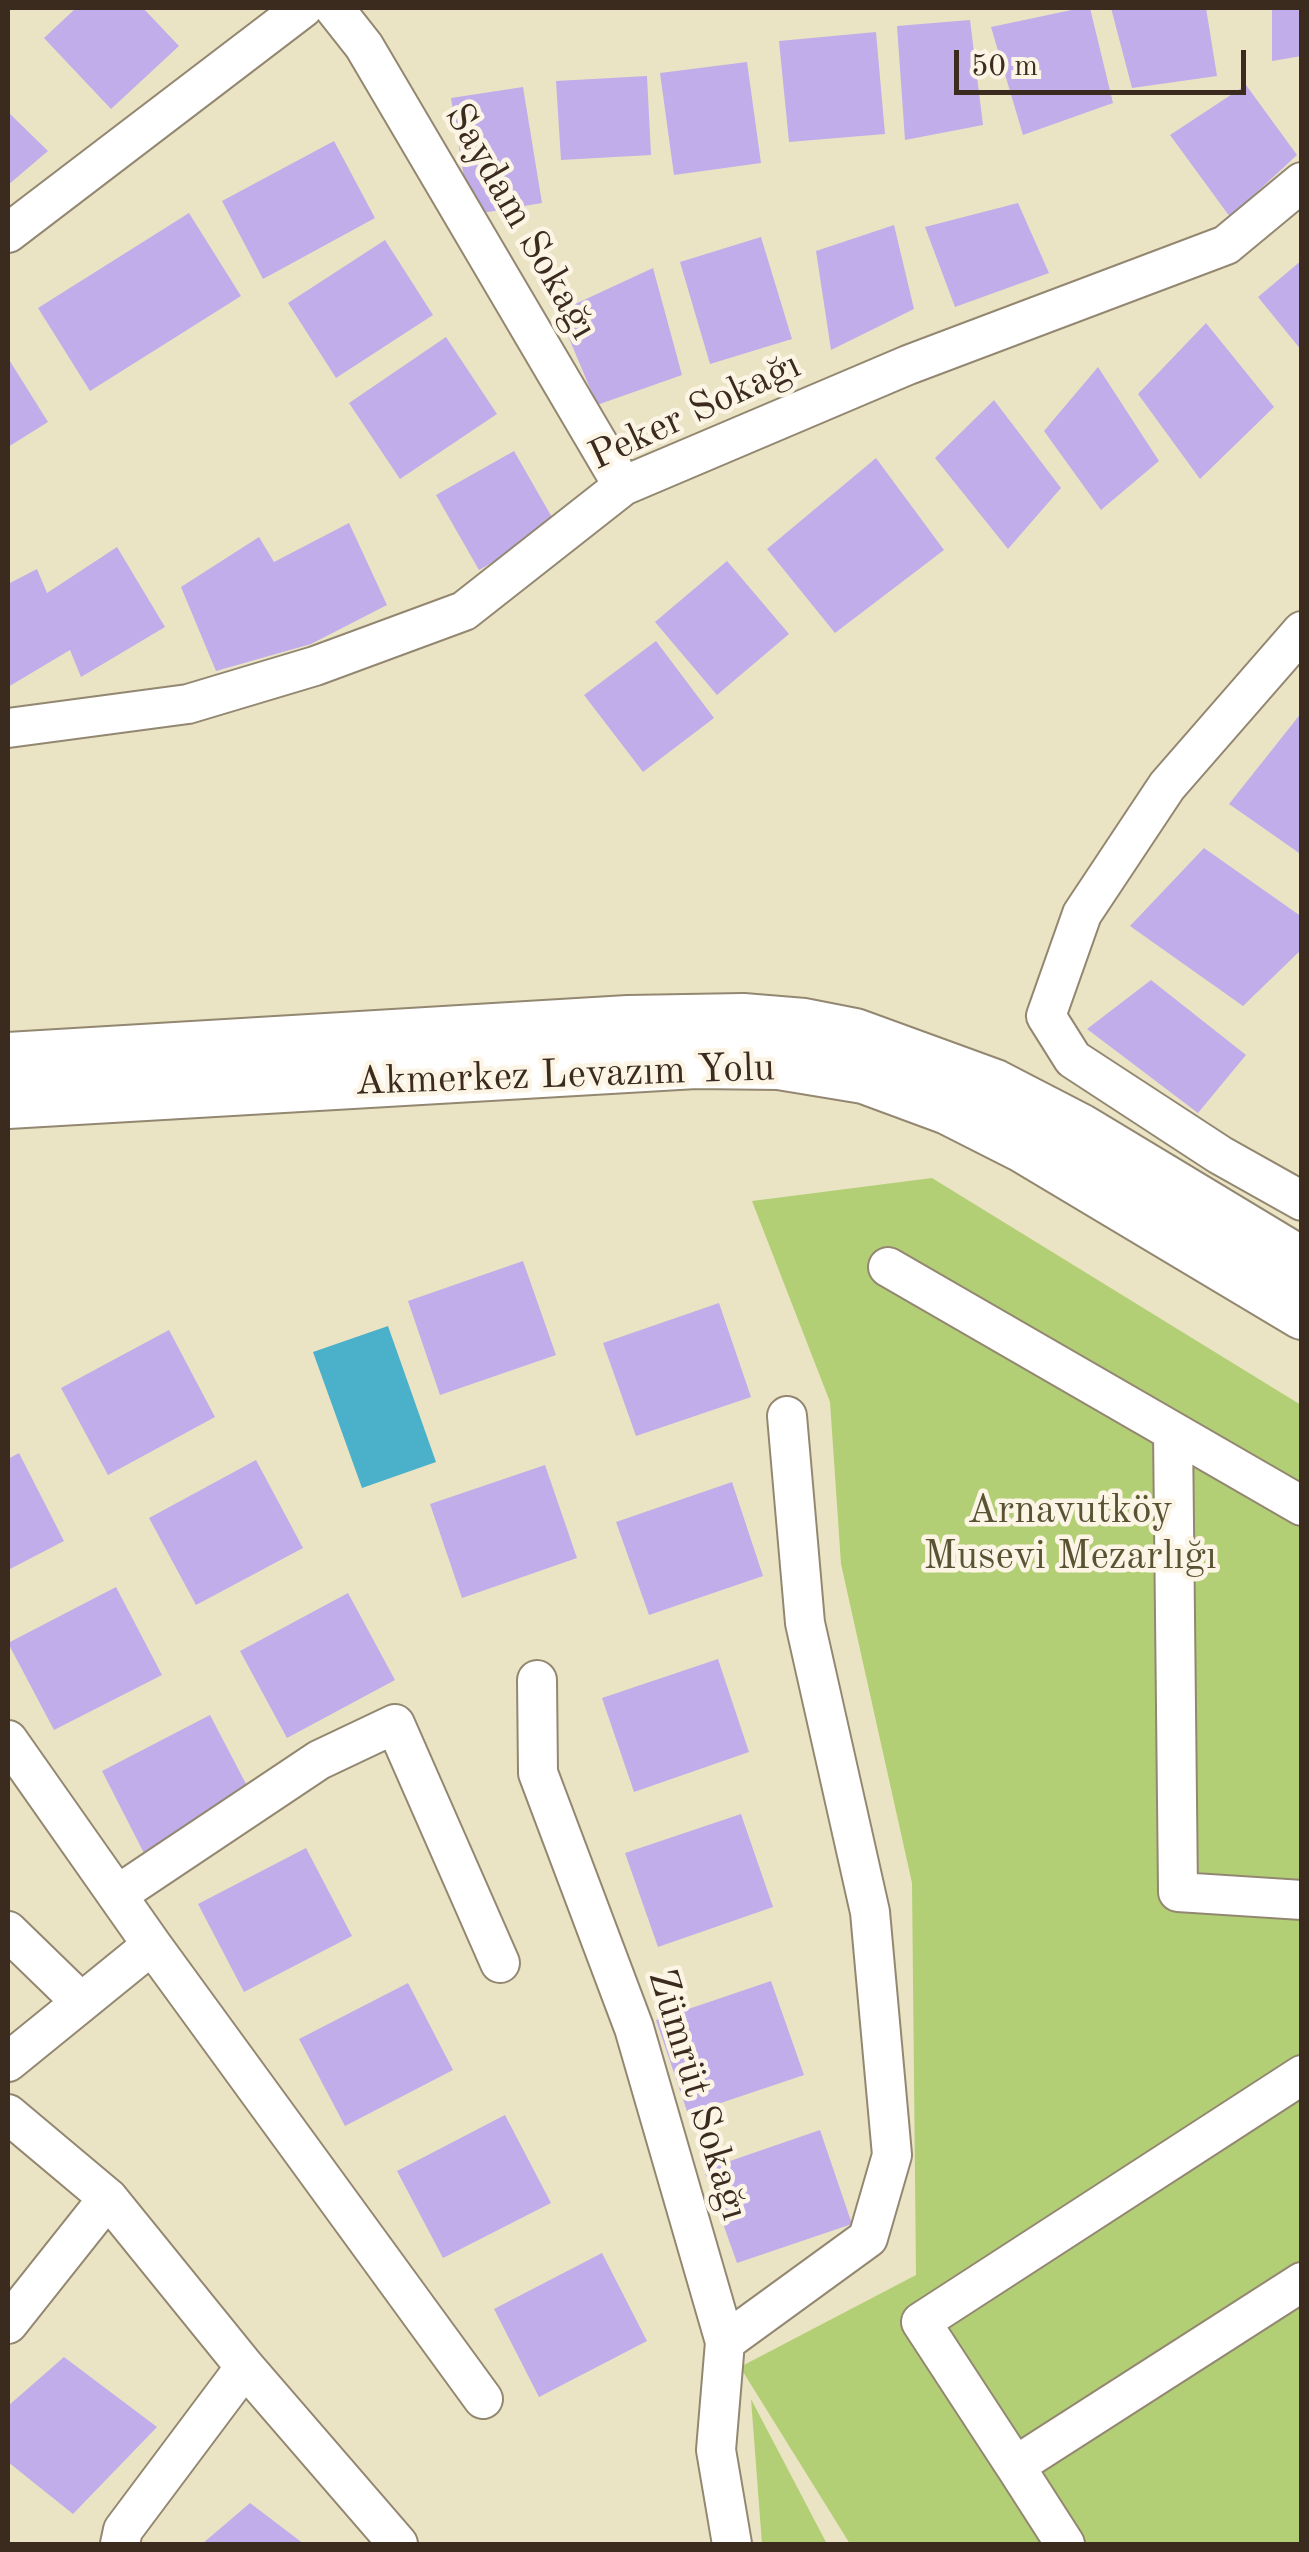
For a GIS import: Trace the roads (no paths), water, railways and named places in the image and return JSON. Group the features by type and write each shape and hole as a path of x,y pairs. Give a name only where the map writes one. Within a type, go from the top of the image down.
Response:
{"main road":[{"name":"Akmerkez Levazım Yolu","path":"8,1057 628,1020 742,1018 804,1023 854,1033 995,1084 1080,1128 1302,1262"},
{"name":"Akmerkez Levazım Yolu","path":"8,1104 696,1064 779,1065 864,1079 948,1110 1021,1147 1302,1315"}],"street":[{"path":"8,233 303,8"},
{"name":"Saydam Sokağı","path":"334,8 364,46 623,486"},
{"name":"Peker Sokağı","path":"8,728 188,704 315,666 464,610 623,486 908,365 1226,245 1302,182"},
{"path":"1302,631 1167,786 1082,914 1046,1016 1073,1059 1220,1155 1302,1201"},
{"path":"888,1267 1302,1506"},
{"path":"725,2342 868,2238 892,2155 870,1912 805,1623 787,1416"},
{"path":"1173,1432 1178,1892 1302,1900"},
{"name":"Zümrüt Sokağı","path":"537,1680 538,1773 634,2028 725,2342 716,2450 732,2544"},
{"path":"117,1895 320,1760 395,1724 500,1963"},
{"path":"8,1740 483,2399"},
{"path":"8,1930 81,2002"},
{"path":"8,2062 152,1944"},
{"path":"1065,2544 921,2322 1302,2075"},
{"path":"8,2114 108,2198 394,2543"},
{"path":"8,2324 108,2198"},
{"path":"1015,2466 1302,2282"},
{"path":"120,2544 124,2530 245,2367"}],"water":[{"path":"388,1326 436,1462 362,1488 313,1352"}],"park label":[{"name":"Arnavutköy Musevi Mezarlığı","path":"1070,1535"}]}
